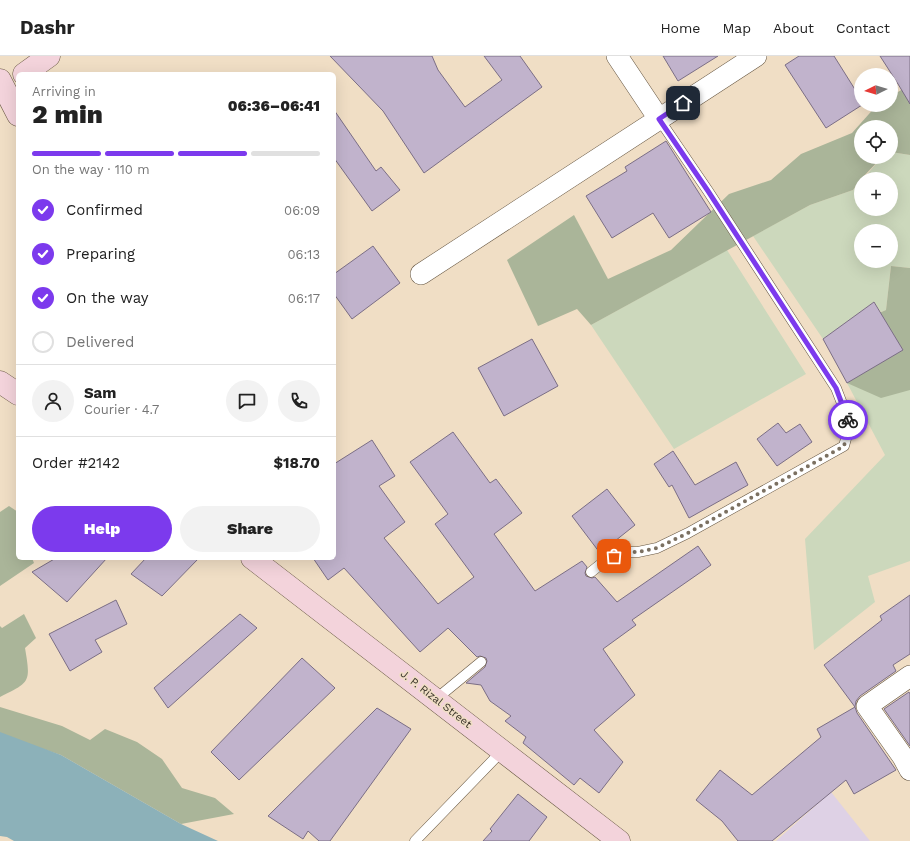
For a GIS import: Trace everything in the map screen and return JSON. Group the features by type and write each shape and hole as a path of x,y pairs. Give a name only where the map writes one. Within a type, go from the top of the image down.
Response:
{"main road":[{"path":"27,72 49,56"},
{"path":"6,84 16,110"},
{"path":"0,382 16,393"},
{"name":"J. P. Rizal Street","path":"256,560 619,841"}],"street":[{"path":"616,56 659,119"},
{"path":"420,274 756,56"},
{"path":"910,676 867,706 903,757 910,770"}],"lane":[{"path":"591,572 606,560 622,552 638,552 657,548 688,533 844,446 850,424 836,388 708,191 659,119"},
{"path":"436,699 481,662"},
{"path":"415,841 502,751"}],"shaded area":[{"path":"831,792 870,841 776,841"}],"green space":[{"path":"910,85 910,155 898,153 898,120 864,120 871,112 898,112 898,92"},
{"path":"854,131 854,164 875,164 868,172 854,172 853,190 810,205 591,325 577,309 538,326 507,260 574,215 608,279 671,250 729,194 771,180 801,154 852,133"},
{"path":"898,153 910,155 910,268 898,267 898,224 854,224 854,268 891,268 886,310 881,312 874,302 823,339 753,236 810,205 854,189 854,216 898,216 898,172 869,172 876,164 898,164"},
{"path":"727,250 806,374 674,449 591,325"},
{"path":"898,267 910,268 910,390 881,398 847,383 851,325 886,310 891,268 898,268"},
{"path":"910,346 910,561 868,576 875,602 814,650 805,539 885,455 847,383"},
{"path":"9,506 16,511 16,560 33,560 34,563 0,586 0,512"},
{"path":"24,614 36,638 25,648 28,675 23,684 0,697 0,626 2,628"},
{"path":"0,707 62,726 90,740 105,729 137,742 162,759 182,788 215,798 234,814 181,824 61,755 0,735"}],"water":[{"path":"0,732 61,755 181,824 218,841 14,841 7,837 0,836"}],"building":[{"path":"330,56 432,56 438,70 465,107 502,80 484,56 520,56 542,87 424,173 383,111"},
{"path":"663,56 718,56 678,81"},
{"path":"799,56 834,56 854,88 854,110 826,128 785,65"},
{"path":"880,56 910,56 910,104 898,84 898,68 888,68"},
{"path":"336,113 376,171 381,167 400,190 372,211 336,161"},
{"path":"666,141 711,212 669,238 653,213 612,238 586,196 627,171 625,167"},
{"path":"373,246 400,283 352,319 336,297 336,273"},
{"path":"874,302 903,350 847,383 823,339"},
{"path":"532,339 558,386 504,416 478,368"},
{"path":"778,423 786,433 800,424 812,442 777,466 757,439"},
{"path":"453,432 490,483 496,479 522,513 494,534 535,591 582,561 587,567 585,573 586,576 592,578 595,577 617,602 698,546 711,565 632,620 636,625 603,649 635,695 594,730 623,762 599,793 580,778 574,785 523,743 526,737 505,721 511,716 490,701 481,685 466,683 485,667 487,661 486,658 480,656 477,657 448,628 420,652 344,568 328,580 314,560 336,560 336,463 372,440 395,476 379,486 405,522 384,538 438,604 474,577 435,524 448,514 410,462"},
{"path":"673,451 695,485 736,462 748,485 689,518 672,485 669,487 654,464"},
{"path":"607,489 635,525 600,553 572,516"},
{"path":"53,560 105,560 67,602 32,572"},
{"path":"144,560 197,560 162,596 131,574"},
{"path":"910,595 910,654 893,665 896,671 860,696 856,701 855,707 824,665 882,620 880,616"},
{"path":"116,600 127,624 95,640 102,652 70,671 49,634"},
{"path":"240,614 257,628 168,708 154,688"},
{"path":"302,658 335,688 239,780 211,752"},
{"path":"909,692 910,694 910,746 884,709"},
{"path":"855,707 857,713 896,770 854,794 846,780 772,841 738,841 722,821 696,800 720,770 752,795 821,737 817,729"},
{"path":"377,708 411,729 330,841 319,841 308,831 303,839 268,816"},
{"path":"518,794 547,817 529,841 483,841 492,831 490,829"}],"way so far":[{"path":"614,556 622,552 638,552 657,548 688,533 844,446 850,424 848,420"}],"route":[{"path":"683,103 659,119 708,191 836,388 848,420"}]}
